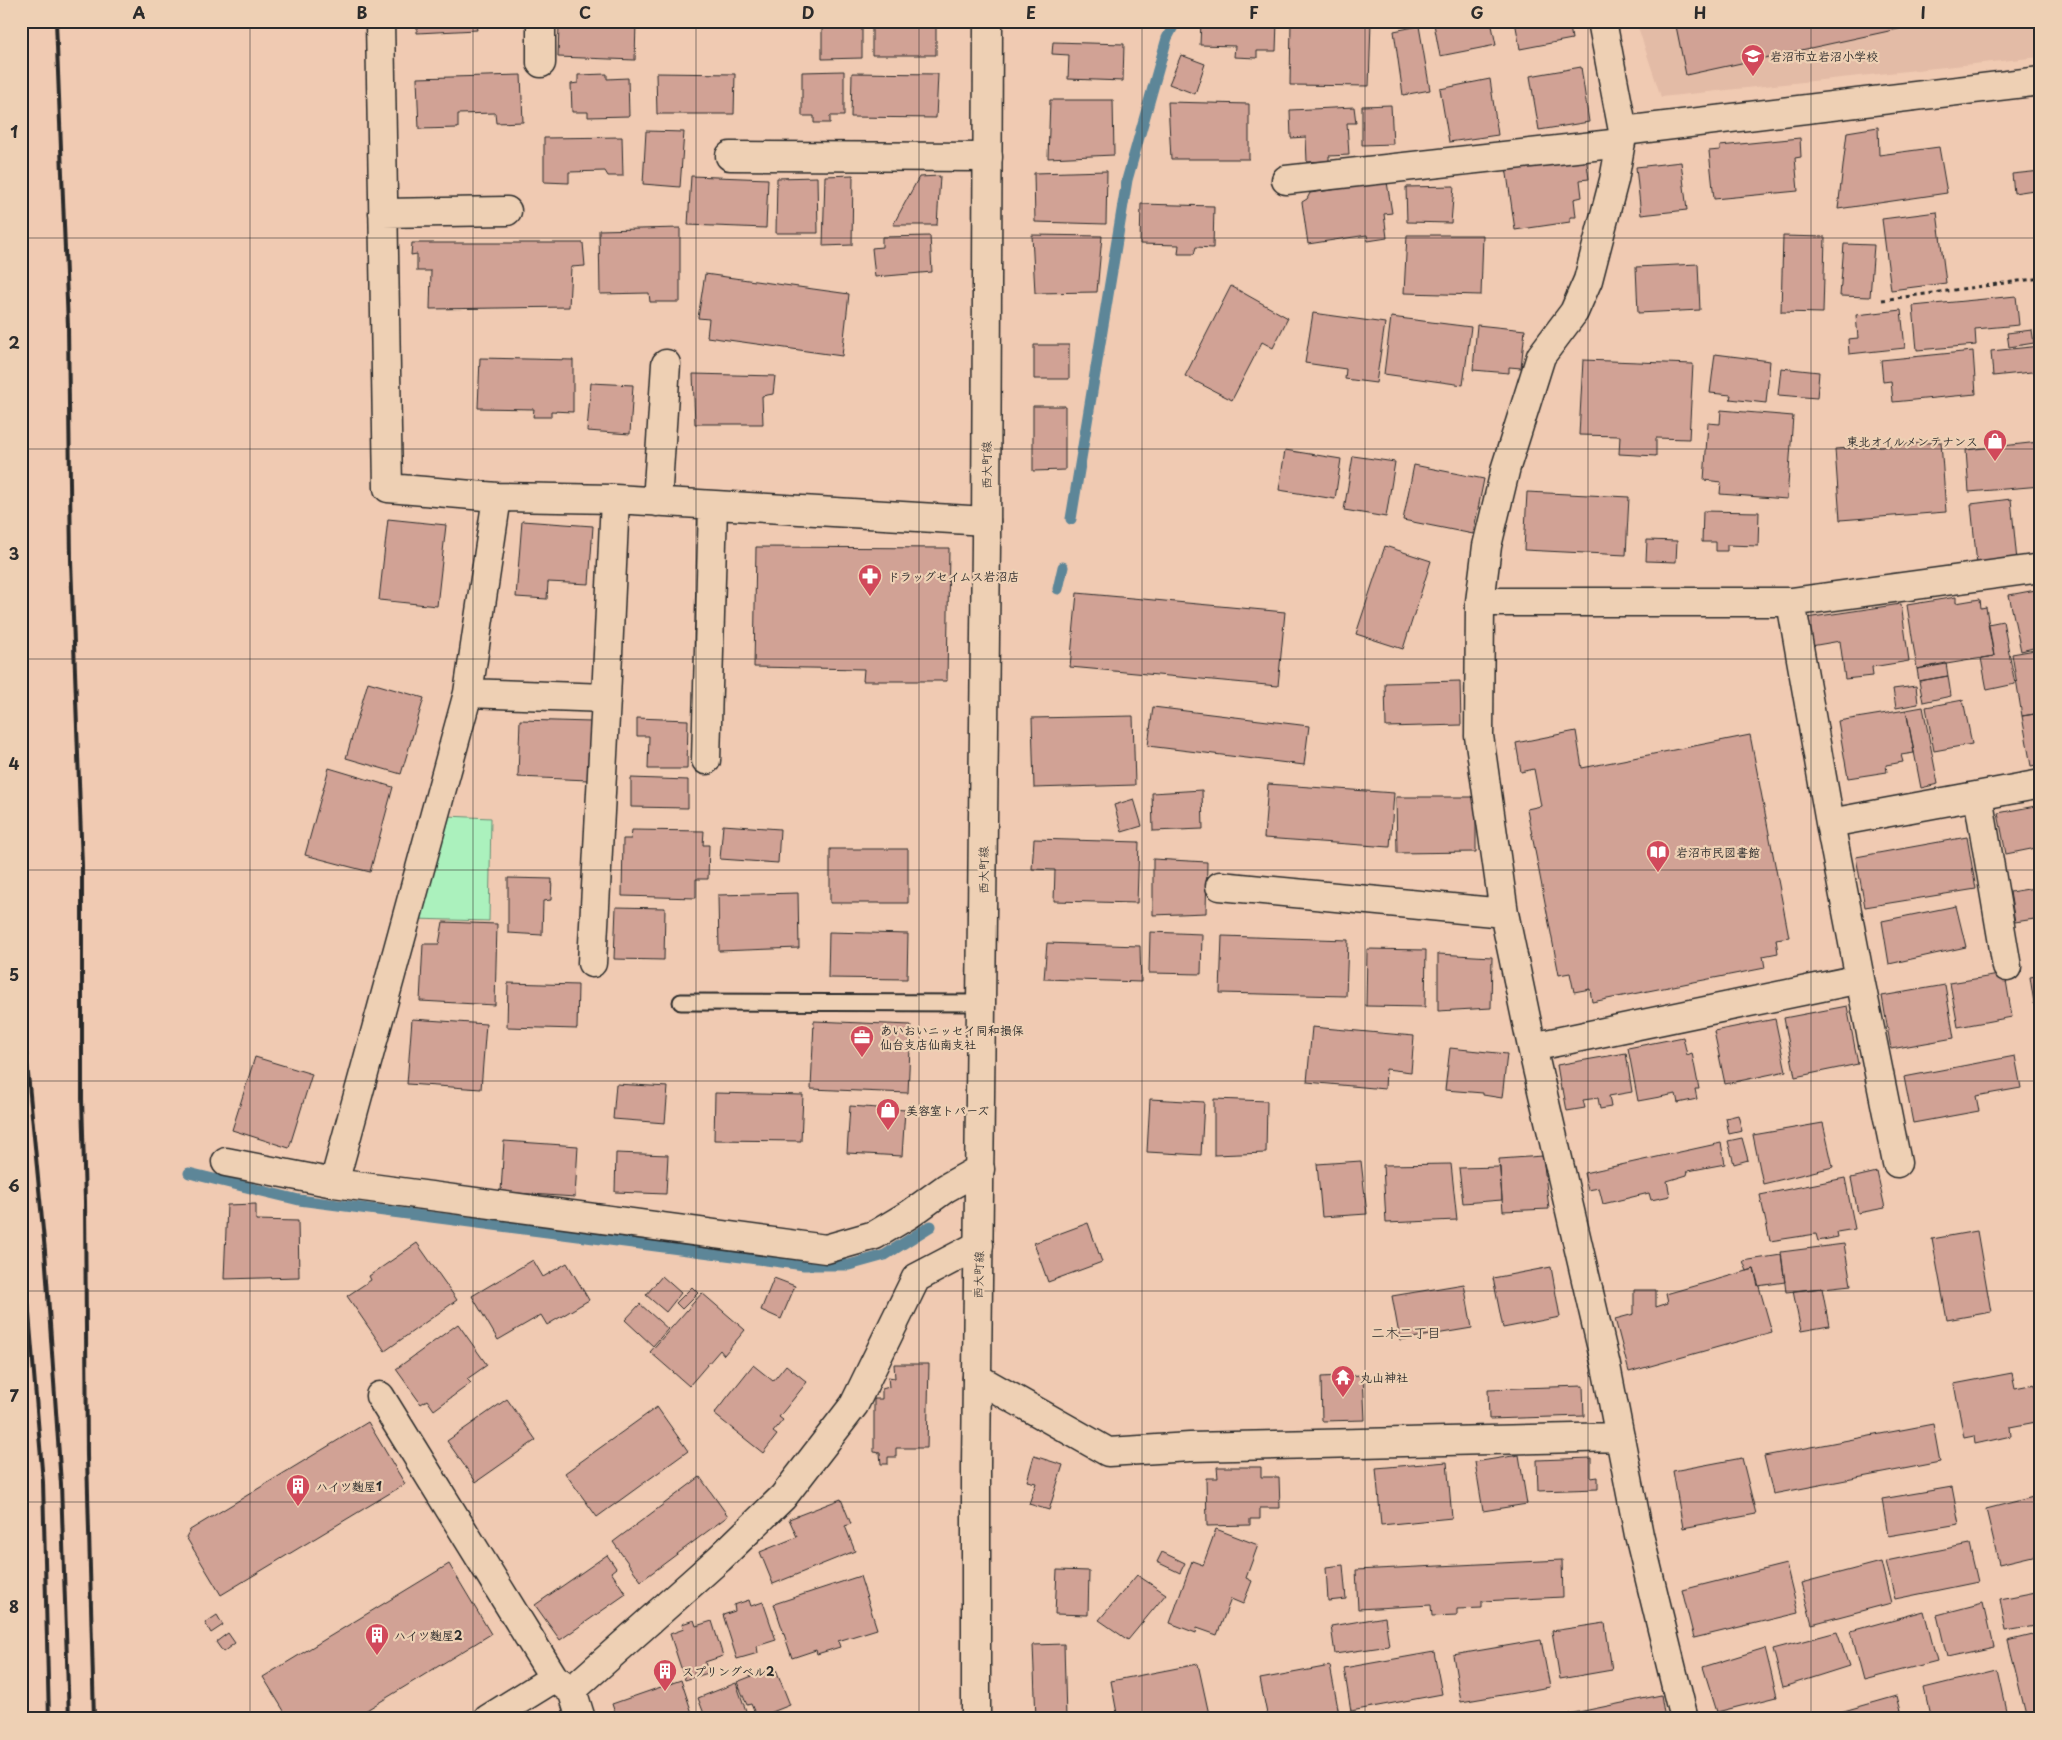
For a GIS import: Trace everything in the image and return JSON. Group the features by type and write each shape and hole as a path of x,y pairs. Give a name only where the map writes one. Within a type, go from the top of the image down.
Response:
{"street":[{"path":"380,21 388,488 497,497 616,499 986,521"},
{"path":"541,21 541,62"},
{"name":"西大町線","path":"976,1719 977,1378 986,521 988,21"},
{"path":"1602,21 1622,137 1614,180 1588,280 1574,312 1540,356 1506,467 1487,546 1480,602 1478,736 1504,913 1532,1047 1604,1357 1639,1536 1684,1719"},
{"path":"1286,180 2041,81"},
{"path":"730,156 988,157"},
{"path":"384,213 506,211"},
{"path":"657,502 666,364"},
{"path":"334,1184 468,693 497,497"},
{"path":"592,964 616,499"},
{"path":"706,760 713,505"},
{"path":"1480,602 1791,602 2041,568"},
{"path":"1791,602 1830,823 1897,1163"},
{"path":"468,693 606,698"},
{"path":"1830,823 2041,784"},
{"path":"1978,796 2006,967"},
{"path":"1220,886 1504,913"},
{"path":"1532,1047 1860,979"},
{"path":"226,1162 334,1184 826,1249 875,1235 910,1214 946,1188 980,1169"},
{"path":"488,1719 563,1684 718,1559 783,1497 854,1405 916,1278 979,1244"},
{"path":"977,1378 1108,1452 1190,1447 1620,1438"},
{"path":"380,1396 563,1684 581,1719"}],"lane":[{"path":"682,1002 982,1003"}],"path":[{"path":"1882,300 2041,278"}],"shaded area":[{"name":"岩沼市立岩沼小学校","path":"1636,21 2041,21 2041,57 1661,97"}],"green space":[{"path":"447,816 491,818 489,921 413,919"}],"building":[{"path":"417,21 493,22 476,25 477,30 417,33"},
{"path":"578,21 636,21 635,60 558,57 559,25 578,24"},
{"path":"1201,21 1277,21 1276,51 1257,51 1257,58 1234,57 1235,46 1200,45"},
{"path":"1291,21 1371,21 1369,86 1290,85"},
{"path":"1450,21 1491,21 1496,45 1440,56 1434,24"},
{"path":"1515,21 1569,21 1572,39 1520,49"},
{"path":"1675,21 1935,21 1686,75"},
{"path":"936,23 936,55 872,55 872,24"},
{"path":"862,25 862,58 822,59 822,26"},
{"path":"1419,26 1430,90 1403,95 1394,31"},
{"path":"1053,42 1124,44 1123,81 1068,79 1069,55 1052,54"},
{"path":"1181,55 1205,64 1195,94 1169,84"},
{"path":"1581,67 1589,122 1539,130 1530,76"},
{"path":"844,71 844,116 830,116 830,123 814,123 814,116 802,116 802,72"},
{"path":"656,73 735,74 734,114 657,114"},
{"path":"852,73 938,74 936,118 851,117"},
{"path":"607,74 607,79 628,78 629,116 588,117 588,112 572,112 571,84 578,83 578,75"},
{"path":"521,75 523,122 496,123 495,113 458,114 458,128 419,129 417,78"},
{"path":"1490,79 1498,135 1449,142 1440,89"},
{"path":"1050,100 1113,100 1114,155 1048,158"},
{"path":"1168,102 1249,104 1249,159 1171,159"},
{"path":"1391,105 1393,144 1362,145 1362,106"},
{"path":"1354,107 1356,123 1347,123 1349,155 1329,156 1329,161 1307,162 1306,137 1291,138 1290,110"},
{"path":"1878,127 1879,155 1939,147 1947,193 1838,209 1847,132"},
{"path":"646,131 684,132 680,187 643,184"},
{"path":"622,137 623,176 608,176 605,171 569,172 569,183 544,182 544,138"},
{"path":"1800,138 1801,157 1795,158 1798,191 1714,199 1709,151 1720,150 1720,146"},
{"path":"1586,156 1589,179 1580,180 1582,197 1574,199 1576,217 1570,217 1570,222 1515,230 1506,167"},
{"path":"1681,162 1687,210 1641,215 1636,167"},
{"path":"1107,171 1106,224 1035,222 1034,173"},
{"path":"2041,171 2041,203 2035,204 2034,190 2014,193 2012,174"},
{"path":"853,175 852,245 823,246 825,176"},
{"path":"691,176 768,179 766,228 688,225"},
{"path":"940,176 937,225 893,225 919,177"},
{"path":"817,177 818,233 776,233 777,178"},
{"path":"1387,182 1392,213 1384,214 1387,238 1368,241 1367,235 1308,244 1302,202 1307,199 1310,193"},
{"path":"1454,186 1451,223 1407,222 1406,187"},
{"path":"1141,204 1214,206 1213,248 1196,247 1194,254 1178,254 1179,245 1140,244"},
{"path":"1937,212 1946,283 1891,290 1882,219"},
{"path":"680,228 680,302 650,302 649,293 600,294 599,230"},
{"path":"1032,235 1102,236 1097,292 1035,293"},
{"path":"1407,235 1483,235 1481,295 1404,293"},
{"path":"930,236 932,272 875,277 872,248 882,247 882,237"},
{"path":"1783,236 1825,237 1823,313 1781,312"},
{"path":"412,243 583,243 585,266 571,267 569,307 430,309 431,271 417,271 417,254 411,255"},
{"path":"1844,244 1874,245 1870,297 1840,296"},
{"path":"1698,264 1700,310 1638,313 1636,267"},
{"path":"705,274 849,294 842,356 707,337 709,319 698,318"},
{"path":"1231,286 1288,318 1273,348 1262,342 1232,400 1185,376"},
{"path":"2016,296 2019,325 1975,329 1976,345 1917,350 1913,306"},
{"path":"1901,310 1905,348 1849,354 1848,339 1858,338 1856,315"},
{"path":"1313,313 1385,323 1376,383 1345,379 1346,369 1305,363"},
{"path":"1391,317 1471,327 1463,385 1384,374"},
{"path":"1477,325 1525,330 1521,368 1509,367 1509,373 1473,370"},
{"path":"2032,330 2034,343 2009,347 2007,333"},
{"path":"1034,345 1069,345 1069,379 1034,379"},
{"path":"2041,346 2041,371 1993,376 1991,351"},
{"path":"1973,351 1976,394 1893,402 1891,381 1883,382 1881,360"},
{"path":"1715,354 1770,361 1766,403 1730,399 1731,395 1710,393"},
{"path":"480,358 573,360 573,412 551,411 551,417 533,417 534,409 478,408"},
{"path":"1583,360 1693,364 1689,439 1656,438 1656,456 1619,454 1620,436 1579,435"},
{"path":"1781,368 1819,372 1817,398 1778,395"},
{"path":"693,374 775,376 773,394 762,396 763,424 695,424"},
{"path":"591,383 633,385 630,434 587,431"},
{"path":"1033,406 1065,406 1065,470 1033,471"},
{"path":"1721,410 1793,416 1787,499 1720,494 1721,482 1704,480 1708,423 1720,424"},
{"path":"1941,442 1946,512 1840,520 1835,449"},
{"path":"2039,442 2041,486 1969,492 1966,450"},
{"path":"1285,450 1341,459 1335,499 1279,490"},
{"path":"1353,456 1395,462 1386,517 1344,510"},
{"path":"1414,465 1484,479 1473,534 1403,520"},
{"path":"1527,492 1629,497 1626,555 1524,550"},
{"path":"2011,499 2017,561 1977,565 1971,504"},
{"path":"1703,511 1759,512 1758,546 1727,545 1727,551 1716,551 1716,542 1702,542"},
{"path":"388,519 446,525 437,606 379,600"},
{"path":"522,521 593,526 589,584 548,582 547,599 516,597"},
{"path":"1647,540 1677,541 1676,562 1646,561"},
{"path":"1385,546 1431,561 1403,649 1356,634"},
{"path":"756,547 949,548 947,681 863,681 864,669 754,667"},
{"path":"2041,589 2041,646 2021,651 2009,595"},
{"path":"1077,593 1285,612 1278,686 1070,667"},
{"path":"1956,597 1956,603 1980,599 1981,608 1986,607 1994,656 1917,669 1907,605"},
{"path":"1901,604 1909,661 1872,667 1873,676 1845,679 1840,641 1811,646 1806,618"},
{"path":"2003,621 2015,684 1987,690 1981,658 1994,656 1988,624"},
{"path":"2041,649 2041,713 2022,716 2012,654"},
{"path":"1946,663 1948,676 1919,681 1917,669"},
{"path":"1948,676 1951,696 1923,702 1919,681"},
{"path":"1460,681 1461,725 1386,727 1385,683"},
{"path":"368,682 424,698 401,774 346,758"},
{"path":"1916,686 1918,704 1896,708 1893,689"},
{"path":"1963,700 1972,744 1934,751 1926,707"},
{"path":"1153,707 1309,726 1304,765 1148,746"},
{"path":"1923,707 1938,784 1921,788 1906,710"},
{"path":"1906,710 1914,753 1901,755 1903,762 1886,765 1887,772 1848,778 1838,721"},
{"path":"2041,713 2041,764 2031,766 2022,716"},
{"path":"1133,716 1135,785 1034,788 1032,718"},
{"path":"637,718 688,720 687,769 648,769 649,736 637,736"},
{"path":"520,720 591,722 588,780 518,777"},
{"name":"岩沼市民図書館","path":"1576,731 1582,768 1750,735 1789,937 1776,939 1778,953 1763,956 1765,968 1592,1002 1590,989 1574,992 1570,973 1559,975 1527,809 1541,806 1534,769 1521,772 1516,743"},
{"path":"329,768 393,787 370,872 305,855"},
{"path":"631,778 688,780 688,808 631,807"},
{"path":"1268,784 1394,793 1390,847 1264,838"},
{"path":"1202,790 1203,829 1153,831 1152,793"},
{"path":"1396,797 1476,797 1476,852 1397,853"},
{"path":"1134,799 1142,826 1122,832 1114,805"},
{"path":"2041,805 2041,847 2006,854 1998,813"},
{"path":"723,825 780,829 778,863 720,859"},
{"path":"632,830 704,831 703,845 709,845 708,879 696,879 696,898 622,896 623,839 631,839"},
{"path":"1967,837 1976,889 1865,907 1856,857"},
{"path":"1034,839 1139,842 1137,903 1054,901 1055,870 1032,869"},
{"path":"830,849 908,849 908,903 830,903"},
{"path":"1153,859 1207,862 1206,913 1153,915"},
{"path":"508,878 552,879 551,900 543,901 542,935 508,933"},
{"path":"2041,887 2041,918 2015,922 2010,892"},
{"path":"798,893 799,948 719,951 718,895"},
{"path":"1956,906 1966,947 1889,964 1882,921"},
{"path":"616,907 665,908 664,960 614,959"},
{"path":"443,922 497,924 495,1005 420,1001 423,944 439,944"},
{"path":"829,932 908,934 907,979 828,978"},
{"path":"1150,932 1202,934 1201,974 1149,973"},
{"path":"1222,936 1348,940 1346,996 1220,993"},
{"path":"1047,943 1140,946 1141,982 1044,979"},
{"path":"1367,949 1426,950 1425,1007 1366,1006"},
{"path":"1438,954 1492,957 1491,1008 1438,1011"},
{"path":"2005,974 2012,1017 1958,1027 1950,983"},
{"path":"2041,975 2041,1048 2030,977"},
{"path":"508,983 578,985 577,1029 507,1027"},
{"path":"1945,985 1954,1038 1891,1049 1882,996"},
{"path":"1847,1006 1858,1064 1795,1077 1784,1018"},
{"path":"412,1019 486,1024 481,1089 407,1084"},
{"path":"1775,1019 1786,1071 1725,1084 1714,1031"},
{"path":"814,1021 911,1025 908,1093 811,1089"},
{"path":"1312,1027 1414,1036 1411,1072 1386,1069 1385,1089 1307,1082"},
{"path":"1683,1037 1687,1055 1692,1053 1699,1089 1695,1089 1697,1099 1678,1103 1676,1094 1638,1101 1628,1048"},
{"path":"1450,1048 1507,1054 1502,1098 1483,1095 1483,1093 1445,1090"},
{"path":"1626,1053 1632,1092 1609,1096 1611,1107 1600,1109 1598,1098 1583,1100 1585,1108 1567,1111 1557,1065"},
{"path":"2015,1056 2021,1088 1976,1096 1979,1111 1913,1123 1904,1077"},
{"path":"255,1057 312,1074 289,1148 232,1130"},
{"path":"616,1084 668,1087 665,1123 613,1119"},
{"path":"715,1093 803,1095 801,1141 714,1140"},
{"path":"1150,1099 1204,1102 1201,1155 1147,1152"},
{"path":"1214,1099 1267,1101 1266,1153 1214,1155"},
{"path":"850,1106 905,1110 902,1156 847,1153"},
{"path":"1738,1115 1742,1131 1729,1134 1726,1118"},
{"path":"1823,1123 1833,1167 1763,1184 1753,1135"},
{"path":"1742,1138 1748,1160 1734,1164 1728,1141"},
{"path":"504,1141 578,1146 575,1197 501,1192"},
{"path":"1721,1143 1725,1164 1688,1171 1687,1175 1667,1181 1670,1196 1651,1200 1649,1193 1603,1204 1599,1188 1588,1190 1584,1173"},
{"path":"616,1153 668,1155 666,1194 615,1192"},
{"path":"1543,1156 1549,1209 1503,1211 1499,1159"},
{"path":"1361,1161 1367,1214 1322,1217 1317,1164"},
{"path":"1451,1164 1457,1220 1386,1223 1383,1165"},
{"path":"1500,1167 1502,1200 1463,1203 1459,1168"},
{"path":"1877,1172 1885,1208 1858,1213 1851,1178"},
{"path":"1845,1178 1855,1229 1837,1232 1838,1237 1818,1241 1816,1234 1770,1241 1760,1195"},
{"path":"256,1204 256,1220 298,1221 299,1277 224,1279 227,1205"},
{"path":"1088,1223 1102,1262 1048,1282 1034,1243"},
{"path":"1977,1231 1991,1312 1947,1320 1932,1239"},
{"path":"417,1243 457,1300 385,1351 347,1296 371,1280 369,1276"},
{"path":"1844,1244 1851,1285 1786,1292 1781,1252"},
{"path":"1781,1255 1785,1282 1758,1286 1754,1269 1747,1271 1743,1261"},
{"path":"533,1260 543,1277 567,1263 589,1300 547,1325 541,1315 498,1340 472,1296"},
{"path":"1551,1267 1560,1317 1503,1328 1493,1278"},
{"path":"1754,1269 1772,1332 1629,1372 1615,1319 1634,1314 1634,1290 1656,1290 1656,1307 1668,1303 1666,1294"},
{"path":"662,1276 681,1293 666,1312 646,1295"},
{"path":"774,1278 795,1286 781,1319 761,1310"},
{"path":"1464,1284 1472,1328 1400,1340 1392,1296"},
{"path":"692,1287 698,1293 682,1309 676,1303"},
{"path":"1822,1288 1829,1326 1801,1331 1793,1291"},
{"path":"702,1293 745,1330 724,1355 720,1350 689,1386 650,1352"},
{"path":"640,1304 668,1329 653,1346 625,1320"},
{"path":"458,1324 487,1365 467,1379 471,1383 434,1410 427,1400 421,1404 396,1369"},
{"path":"894,1364 929,1364 927,1448 896,1448 896,1457 888,1457 888,1464 881,1464 880,1453 874,1452 874,1399 882,1399 882,1389 889,1387 888,1377 895,1378"},
{"path":"753,1365 773,1381 786,1365 807,1382 779,1417 783,1420 773,1432 777,1435 763,1453 714,1414"},
{"path":"2012,1373 2015,1388 2035,1384 2041,1421 2010,1427 2011,1436 1975,1444 1974,1436 1964,1438 1954,1384"},
{"name":"丸山神社","path":"1363,1375 1365,1420 1322,1421 1321,1377"},
{"path":"1583,1386 1584,1416 1489,1419 1488,1389"},
{"path":"507,1399 536,1440 476,1482 447,1441"},
{"path":"657,1407 688,1451 597,1517 565,1473"},
{"name":"ハイツ麴屋1","path":"368,1422 405,1484 221,1595 186,1537 190,1530"},
{"path":"1933,1424 1940,1462 1773,1494 1764,1456"},
{"path":"1519,1455 1527,1504 1483,1511 1475,1462"},
{"path":"1034,1456 1063,1465 1049,1510 1029,1504 1036,1483 1027,1481"},
{"path":"1591,1458 1591,1478 1598,1477 1598,1489 1538,1491 1537,1460"},
{"path":"1742,1458 1756,1514 1683,1528 1673,1471"},
{"path":"1447,1462 1452,1518 1381,1525 1376,1468"},
{"path":"1217,1467 1261,1467 1261,1477 1279,1477 1280,1508 1260,1508 1260,1519 1250,1519 1250,1525 1207,1526 1206,1478 1218,1478"},
{"path":"700,1477 728,1516 641,1581 613,1542"},
{"path":"1952,1487 1959,1524 1888,1536 1882,1499"},
{"path":"2041,1495 2041,1554 1999,1564 1986,1509"},
{"path":"841,1499 851,1524 845,1526 855,1551 773,1584 760,1552 797,1537 789,1519"},
{"path":"1216,1529 1258,1545 1246,1578 1252,1581 1243,1604 1231,1599 1217,1635 1197,1628 1196,1633 1170,1623 1192,1561 1203,1565"},
{"path":"1969,1544 1978,1582 1895,1599 1886,1561"},
{"path":"1162,1552 1185,1563 1180,1573 1157,1562"},
{"path":"607,1555 616,1568 611,1572 626,1594 560,1640 535,1605"},
{"path":"1562,1560 1563,1597 1482,1601 1482,1608 1457,1609 1457,1615 1432,1616 1431,1605 1358,1609 1356,1570"},
{"path":"1881,1562 1891,1603 1812,1624 1801,1583"},
{"name":"ハイツ麴屋2","path":"449,1564 491,1634 352,1719 289,1719 263,1677"},
{"path":"1786,1564 1798,1613 1694,1638 1682,1590"},
{"path":"1343,1565 1346,1599 1328,1601 1326,1567"},
{"path":"1057,1570 1089,1571 1088,1615 1055,1614"},
{"path":"1137,1575 1166,1594 1128,1640 1099,1620"},
{"path":"860,1576 877,1629 838,1641 840,1647 817,1654 816,1650 792,1658 774,1604"},
{"path":"2041,1591 2041,1625 2006,1631 2000,1599"},
{"path":"749,1600 751,1606 763,1602 776,1640 757,1646 758,1653 737,1659 723,1615 735,1611 734,1605"},
{"path":"1983,1603 1993,1647 1947,1657 1937,1615"},
{"path":"1924,1611 1937,1661 1864,1680 1851,1631"},
{"path":"217,1615 223,1625 211,1633 205,1623"},
{"path":"1385,1617 1389,1646 1335,1654 1331,1626"},
{"path":"694,1620 696,1626 712,1621 723,1656 705,1662 708,1673 685,1680 670,1634 684,1629 682,1624"},
{"path":"1605,1623 1612,1670 1560,1679 1552,1631"},
{"path":"1837,1632 1849,1666 1783,1687 1773,1649"},
{"path":"228,1633 235,1643 223,1652 216,1642"},
{"path":"2041,1633 2041,1719 2027,1719 2008,1641"},
{"path":"1541,1640 1550,1687 1461,1702 1453,1655"},
{"path":"1064,1644 1066,1719 1036,1719 1033,1645"},
{"path":"1765,1648 1777,1697 1717,1712 1703,1667"},
{"path":"1434,1652 1442,1694 1351,1711 1344,1668"},
{"path":"1198,1664 1210,1719 1118,1719 1111,1681"},
{"path":"1330,1666 1340,1719 1268,1719 1260,1679"},
{"path":"775,1667 790,1705 757,1718 751,1704 747,1705 737,1682"},
{"path":"1997,1670 2007,1715 1991,1719 1931,1719 1924,1688"},
{"name":"スプリングベル2","path":"681,1680 694,1719 617,1719 612,1704"},
{"path":"736,1683 749,1719 706,1719 698,1698"},
{"path":"1661,1695 1665,1719 1571,1719 1569,1714"},
{"path":"1897,1696 1903,1719 1819,1719 1819,1718"}],"waterway":[{"path":"1071,519 1127,180 1167,38 1176,21"},
{"path":"1058,589 1063,567"},
{"path":"189,1173 299,1200 804,1265 849,1265 885,1255 931,1226"}],"railway":[{"path":"56,21 68,326 71,561 82,865 82,1099 85,1201 87,1456 94,1719"},
{"path":"21,1001 45,1251 61,1484 69,1719"},
{"path":"21,1217 43,1482 49,1719"}],"place":[{"name":"岩沼市立岩沼小学校","path":"1753,77"},
{"name":"東北オイルメンテナンス","path":"1995,462"},
{"name":"ドラッグセイムス岩沼店","path":"870,597"},
{"name":"岩沼市民図書館","path":"1658,873"},
{"name":"あいおいニッセイ同和損保 仙台支店仙南支社","path":"862,1058"},
{"name":"美容室トパーズ","path":"888,1131"},
{"name":"丸山神社","path":"1343,1398"},
{"name":"ハイツ麴屋1","path":"298,1507"},
{"name":"ハイツ麴屋2","path":"377,1656"},
{"name":"スプリングベル2","path":"665,1692"}],"district":[{"name":"二木二丁目","path":"1406,1332"}]}
